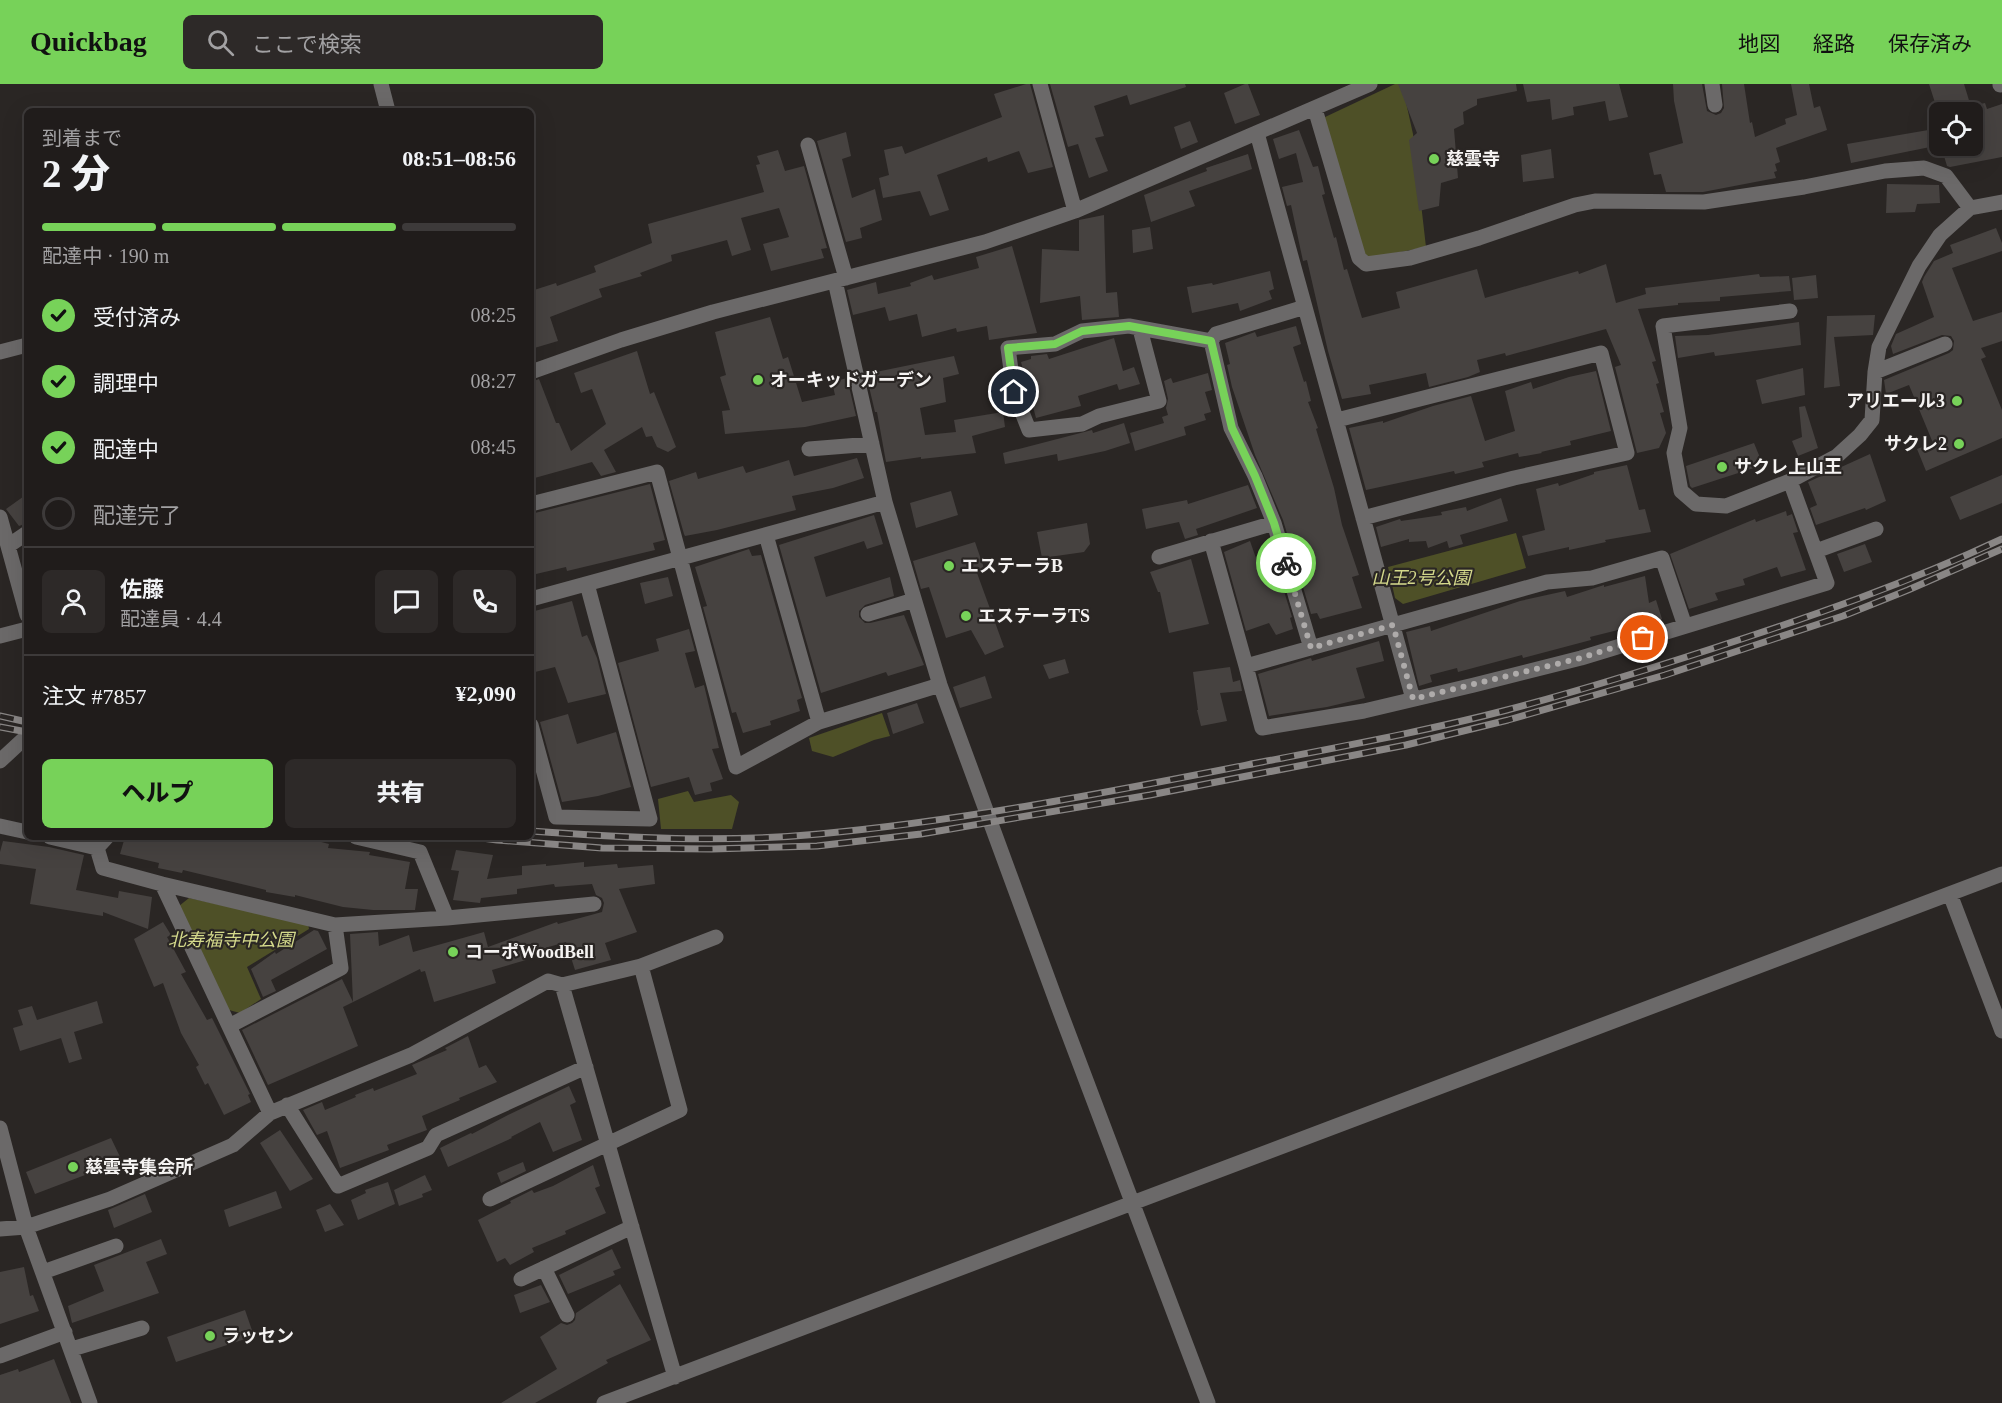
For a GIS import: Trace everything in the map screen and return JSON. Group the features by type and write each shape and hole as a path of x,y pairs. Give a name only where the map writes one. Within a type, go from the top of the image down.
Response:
{"street":[{"path":"381,84 387,108"},
{"path":"1040,84 1075,211"},
{"path":"534,371 621,340 703,315 985,242 1075,211 1370,84"},
{"path":"1712,84 1715,105"},
{"path":"1315,109 1359,258 1366,264 1422,255 1575,205 1595,201 1704,202 1885,171 1924,168 1946,176 1970,208"},
{"path":"1257,133 1413,699"},
{"path":"808,146 841,280 885,502 940,685 1208,1403"},
{"path":"1790,311 1663,326 1680,428 1674,453 1681,491 1696,504 1726,506 1790,481 1837,456 1866,428 1872,420 1879,348 1918,266 1940,235 1970,208 2002,202"},
{"path":"1305,307 1216,334 1211,341 1232,428 1274,523 1311,648"},
{"path":"1140,329 1159,401 1099,416 1082,424 1029,430 1014,392 1008,348 1055,344 1082,331 1129,326 1211,341"},
{"path":"1875,372 1945,344"},
{"path":"0,352 24,346"},
{"path":"1337,420 1601,353 1627,453 1514,478 1363,518"},
{"path":"809,449 872,444"},
{"path":"534,503 657,472 736,767 819,722 940,685"},
{"path":"1211,542 1262,728 1364,711 1581,658 1827,583 1790,481"},
{"path":"534,598 885,502"},
{"path":"0,517 24,604"},
{"path":"1159,557 1274,523"},
{"path":"1816,551 1876,529"},
{"path":"8,546 24,535"},
{"path":"766,535 819,722"},
{"path":"1246,666 1547,582 1592,578 1662,558 1685,626"},
{"path":"534,736 556,817 650,819 586,584"},
{"path":"868,614 914,600"},
{"path":"0,636 24,630"},
{"path":"0,761 24,739"},
{"path":"0,826 24,831"},
{"path":"81,840 102,842 103,868 335,925 447,918 594,904"},
{"path":"369,840 420,852 447,918"},
{"path":"604,1403 2002,874"},
{"path":"162,884 270,1113"},
{"path":"1950,894 2002,1031"},
{"path":"229,1026 340,968 335,925"},
{"path":"0,1229 26,1227 110,1199 233,1145 270,1113 411,1055 548,981 562,985 641,966 716,937"},
{"path":"490,1199 680,1110 641,966"},
{"path":"562,985 675,1377"},
{"path":"286,1105 338,1186 428,1148 436,1135 586,1067"},
{"path":"0,1128 26,1227 90,1403"},
{"path":"521,1279 632,1227"},
{"path":"43,1272 116,1246"},
{"path":"544,1268 567,1315"},
{"path":"72,1349 142,1328"},
{"path":"0,1356 65,1332"}],"green space":[{"path":"1395,84 1402,84 1413,134 1426,247 1370,258 1362,252 1323,118"},
{"name":"山王2号公園","path":"1516,533 1526,568 1403,604 1395,598 1388,567"},
{"path":"882,713 890,736 833,757 812,751 809,738"},
{"path":"688,791 694,802 731,795 739,802 732,829 661,829 658,799"},
{"name":"北寿福寺中公園","path":"189,898 308,924 309,929 247,967 261,999 240,1013 229,1010 179,906"}],"building":[{"path":"1030,84 1053,167 1028,173 1019,151 988,162 987,157 937,175 949,210 930,216 920,191 883,198 879,178 889,175 884,150 902,146 905,154 1002,117 994,94"},
{"path":"1050,84 1185,84 1186,87 1130,105 1127,95 1094,106 1104,136 1095,138 1108,171 1089,178 1078,144 1068,147"},
{"path":"1248,84 1260,115 1235,124 1224,93"},
{"name":"慈雲寺","path":"1398,84 1516,84 1517,91 1477,99 1477,105 1463,112 1464,124 1454,129 1458,178 1441,183 1439,206 1419,211 1409,140 1417,133"},
{"path":"1523,84 1619,84 1628,117 1609,121 1605,101 1573,107 1574,115 1552,120 1550,99 1527,102"},
{"path":"1673,84 1702,84 1707,111 1716,115 1724,108 1722,84 1744,84 1750,123 1752,122 1755,137 1786,124 1785,119 1797,115 1791,84 1809,84 1814,108 1820,106 1827,130 1776,148 1780,162 1775,164 1776,178 1703,192 1666,192 1661,174 1654,175 1649,153 1683,143 1674,101"},
{"path":"1929,84 1964,84 1970,102 1935,102"},
{"path":"1983,103 1985,103 1987,109 2002,104 2002,157 1947,166 1944,156 1983,156"},
{"path":"1190,121 1198,142 1181,149 1174,127"},
{"path":"1299,130 1313,167 1318,166 1325,194 1322,195 1334,238 1336,237 1344,270 1347,269 1362,318 1400,308 1396,292 1477,269 1485,298 1578,271 1579,274 1606,264 1616,303 1646,294 1645,288 1759,274 1760,277 1789,276 1791,291 1720,297 1720,301 1678,303 1678,305 1638,309 1656,361 1652,362 1659,383 1656,384 1664,412 1660,413 1666,433 1659,448 1637,453 1615,367 1621,365 1606,329 1506,356 1505,353 1477,360 1480,372 1468,377 1429,387 1426,373 1369,385 1371,394 1342,399 1328,351 1307,260 1303,261 1291,205 1287,206 1282,187 1303,182 1296,153 1279,159 1273,139"},
{"path":"1929,130 1929,147 1851,163 1847,144"},
{"path":"846,132 851,156 842,159 852,198 875,189 882,220 860,228 862,238 846,242 817,141"},
{"path":"1551,149 1554,178 1523,182 1521,155"},
{"path":"778,150 785,171 804,166 827,248 821,249 824,258 771,271 763,244 789,237 779,208 741,218 751,250 732,256 727,240 671,255 672,261 640,273 642,276 599,289 602,297 550,317 558,341 534,348 534,290 556,283 557,286 596,272 594,266 652,243 648,224 764,192 756,165 760,164 757,156"},
{"path":"1248,154 1252,169 1189,191 1195,206 1151,222 1144,195 1207,171 1206,168"},
{"path":"1887,184 1939,185 1940,203 1917,204 1915,212 1886,213"},
{"path":"1104,215 1106,293 1117,292 1119,317 1082,320 1080,296 1040,303 1042,249 1079,251 1079,220"},
{"path":"1150,227 1153,249 1133,253 1132,230"},
{"path":"1996,228 2002,243 2002,251 1952,268 1973,321 2002,312 2002,341 1981,348 1986,357 1981,359 2002,410 2002,438 1926,471 1917,449 1933,443 1909,385 1886,394 1884,380 1953,350 1954,341 1951,336 1942,335 1893,354 1891,346 1896,334 1934,317 1922,282 1934,261 1953,253 1950,245"},
{"path":"1012,246 1037,333 989,340 987,326 957,332 956,328 922,337 917,314 889,321 885,307 853,315 847,290 876,282 878,294 911,286 910,283 932,275 934,280 979,268 976,257"},
{"path":"1270,271 1274,289 1269,291 1272,299 1240,311 1238,303 1192,313 1187,287 1212,283 1213,285"},
{"path":"1816,275 1818,298 1794,300 1792,278"},
{"path":"1875,315 1873,335 1834,337 1840,386 1824,388 1827,316"},
{"path":"770,317 783,359 788,357 802,402 835,395 832,382 847,378 856,416 805,427 725,434 722,411 730,410 720,377 726,375 715,332"},
{"path":"1799,322 1801,345 1715,356 1714,352 1678,358 1675,336 1708,335"},
{"path":"1296,326 1301,344 1293,347 1304,382 1306,381 1311,401 1308,402 1318,428 1316,429 1334,488 1342,525 1359,575 1352,577 1362,608 1320,619 1317,613 1311,614 1283,520 1255,455 1232,387 1225,343 1255,332 1257,337"},
{"path":"1114,338 1123,371 1134,367 1140,384 1119,390 1117,384 1078,396 1081,406 1036,418 1021,362 1031,359 1031,356 1047,354 1049,359"},
{"path":"637,351 650,394 654,392 676,447 668,452 657,447 652,436 646,437 642,427 604,450 616,472 601,476 592,462 534,478 534,381 539,379 556,423 559,423 571,451 606,424 592,389 581,393 574,373"},
{"path":"954,356 959,374 943,378 946,402 920,408 925,435 956,432 954,420 1003,412 1005,427 972,436 976,453 886,462 877,412 875,412 866,374"},
{"path":"1803,368 1805,395 1762,404 1756,380"},
{"path":"1596,371 1611,431 1570,441 1571,445 1542,453 1519,457 1518,453 1482,462 1484,467 1455,474 1454,471 1366,490 1349,428 1383,421 1383,423 1471,396 1485,441 1515,431 1505,391 1531,382 1533,389"},
{"path":"1208,373 1212,390 1205,392 1211,412 1204,414 1206,420 1184,427 1186,435 1135,451 1130,433 1164,423 1162,417 1168,415 1166,408 1168,399 1164,381 1171,378 1173,383"},
{"path":"1805,406 1818,448 1798,456 1792,441 1802,437 1799,407"},
{"path":"1124,423 1130,443 1058,461 1057,454 1005,464 1003,453 1092,430 1093,433"},
{"name":"サクレ上山王","path":"1754,443 1763,465 1692,488 1690,486 1686,466"},
{"path":"1870,454 1886,501 1866,510 1865,508 1816,525 1810,508 1817,505 1808,482"},
{"path":"857,458 864,478 833,488 792,496 796,510 685,536 669,481 696,472 698,479 743,466 746,473 789,460 794,476"},
{"path":"1627,465 1639,510 1645,509 1651,532 1605,540 1606,542 1569,550 1569,547 1528,556 1522,536 1545,530 1536,489 1558,483 1559,486 1594,474 1594,472"},
{"path":"2002,475 2002,503 1960,520 1950,497"},
{"path":"650,484 665,540 653,543 655,550 567,571 566,567 536,574 534,513"},
{"path":"1248,485 1257,508 1196,529 1198,535 1185,539 1179,522 1146,529 1142,509 1187,500 1188,504"},
{"path":"951,491 958,515 916,528 910,503"},
{"path":"24,496 24,524 19,526 6,509"},
{"path":"1501,498 1508,521 1460,535 1463,544 1449,548 1447,541 1428,548 1426,541 1409,542 1409,539 1381,547 1376,527 1400,519 1401,521 1442,515 1441,512 1466,507 1467,511"},
{"path":"1786,511 1787,516 1792,514 1798,532 1793,533 1806,570 1781,577 1777,567 1743,579 1745,585 1715,593 1718,600 1689,609 1670,554 1755,519 1756,522"},
{"path":"874,515 883,544 867,549 864,541 814,557 826,597 890,577 894,596 865,605 859,611 859,617 865,623 870,623 904,615 924,665 888,676 886,672 821,693 779,545"},
{"path":"1087,523 1090,544 1084,552 1042,558 1037,532"},
{"path":"1250,541 1264,581 1279,575 1292,617 1290,618 1293,629 1276,635 1269,623 1246,631 1224,552"},
{"path":"975,542 985,571 977,573 1004,647 985,655 971,630 946,638 929,587 921,589 913,561"},
{"path":"1865,544 1872,562 1844,572 1837,554"},
{"path":"749,549 752,556 761,555 802,698 797,700 800,711 770,721 771,725 743,733 736,712 732,713 703,607 707,606 695,567"},
{"path":"1191,559 1209,624 1169,633 1160,592 1150,572"},
{"path":"1645,576 1649,603 1656,600 1662,619 1590,637 1591,640 1523,658 1522,655 1458,672 1457,668 1430,675 1432,682 1419,686 1406,632 1430,626 1431,631 1520,601 1565,591 1567,597 1604,585 1604,587"},
{"path":"668,577 673,596 645,604 640,583"},
{"path":"572,601 582,637 587,635 597,658 606,694 568,703 555,667 534,672 534,611"},
{"path":"689,629 695,651 685,653 695,688 704,685 719,748 712,749 723,779 710,783 712,791 695,795 689,777 651,787 618,663 659,651 656,639"},
{"path":"1379,641 1384,661 1356,668 1365,698 1327,707 1269,716 1258,674"},
{"path":"1065,659 1069,673 1049,679 1043,665"},
{"path":"1230,667 1233,682 1240,680 1242,691 1220,693 1227,721 1201,726 1193,672"},
{"path":"985,676 992,698 960,708 953,687"},
{"path":"917,703 924,723 893,734 887,713"},
{"path":"568,714 577,744 616,732 631,787 562,802 540,722"},
{"path":"124,840 314,840 329,844 328,848 370,852 369,855 410,862 405,889 418,889 415,910 343,907 295,895 295,897 266,892 266,890 183,870 182,873 158,868 159,863 120,854"},
{"path":"3,841 49,847 84,855 76,890 118,898 119,891 152,897 148,929 103,912 103,916 30,904 36,869 0,864"},
{"path":"456,850 493,855 487,879 522,875 522,866 584,862 584,867 617,864 618,868 653,865 655,884 619,889 637,932 605,943 611,960 575,970 566,942 524,954 526,960 492,970 496,983 434,1002 425,971 421,972 420,969 343,1007 358,1046 268,1085 242,1030 342,979 353,1002 350,934 378,932 379,946 409,935 413,952 484,932 488,947 557,922 558,924 602,912 604,903 602,898 596,895 592,884 555,887 554,884 517,889 517,894 481,898 480,903 453,900 459,871 451,870"},
{"path":"163,922 171,935 167,937 186,972 181,974 207,1020 212,1018 250,1094 248,1095 251,1102 224,1115 208,1083 205,1085 196,1067 199,1065 181,1033 163,983 154,987 134,939"},
{"path":"314,930 318,931 327,949 271,980 276,991 263,997 251,969 275,952 276,954"},
{"path":"97,1001 103,1023 74,1032 82,1059 69,1063 61,1038 20,1051 13,1028 23,1025 18,1010 32,1006 37,1020"},
{"path":"468,1036 479,1068 486,1065 497,1082 422,1116 427,1130 387,1145 389,1150 340,1168 327,1131 317,1135 303,1110 322,1102 325,1110 356,1097 355,1095 373,1088 374,1091 417,1074 412,1065 447,1050 445,1048"},
{"path":"569,1086 576,1102 570,1105 582,1140 553,1152 540,1122 512,1138 448,1167 440,1148"},
{"path":"280,1130 313,1179 290,1191 260,1143"},
{"name":"慈雲寺集会所","path":"111,1138 122,1161 35,1194 26,1172"},
{"path":"523,1162 526,1171 501,1183 497,1173"},
{"path":"593,1165 600,1186 595,1188 606,1213 565,1231 566,1234 532,1248 534,1252 510,1265 505,1258 497,1262 478,1220 532,1190 534,1193 553,1186"},
{"path":"425,1175 432,1190 422,1194 423,1197 399,1206 394,1190"},
{"path":"388,1182 395,1204 358,1220 351,1200 366,1193 365,1190"},
{"path":"276,1191 282,1208 229,1227 224,1210"},
{"path":"145,1194 152,1212 114,1228 108,1210"},
{"path":"330,1204 344,1225 325,1232 316,1210"},
{"path":"161,1239 167,1254 146,1262 159,1293 72,1323 68,1306 104,1291 94,1265"},
{"path":"612,1249 621,1268 613,1271 615,1275 568,1294 559,1275"},
{"path":"24,1267 30,1296 33,1295 39,1311 0,1324 0,1272"},
{"path":"620,1284 651,1340 606,1360 608,1363 535,1403 501,1403 557,1369 540,1337 561,1323 567,1325 572,1323 576,1313"},
{"path":"541,1285 550,1302 520,1313 514,1295"},
{"name":"ラッセン","path":"245,1310 254,1336 176,1362 167,1337"},
{"path":"54,1359 71,1403 0,1403 0,1375 18,1369 19,1372"}],"railway":[{"path":"534,831 675,838 747,838 819,834 931,821 1041,804 1354,744 1507,710 1660,665 1858,599 2002,539"},
{"path":"497,840 602,848 712,849 817,846 921,834 1150,795 1406,745 1508,720 1665,675 1843,616 2002,549"},
{"path":"0,716 24,721"},
{"path":"0,727 24,731"}],"way so far":[{"path":"1286,563 1311,648 1393,625 1413,699 1581,658 1643,638"}],"place":[{"name":"慈雲寺","path":"1434,159"},
{"name":"オーキッドガーデン","path":"758,380"},
{"name":"アリエール3","path":"1957,401"},
{"name":"サクレ2","path":"1959,444"},
{"name":"サクレ上山王","path":"1722,467"},
{"name":"エステーラB","path":"949,566"},
{"name":"エステーラTS","path":"966,616"},
{"name":"コーポWoodBell","path":"453,952"},
{"name":"慈雲寺集会所","path":"73,1167"},
{"name":"ラッセン","path":"210,1336"}],"route":[{"path":"1014,392 1008,348 1055,344 1082,331 1129,326 1211,341 1232,428 1274,523 1286,563"}]}
